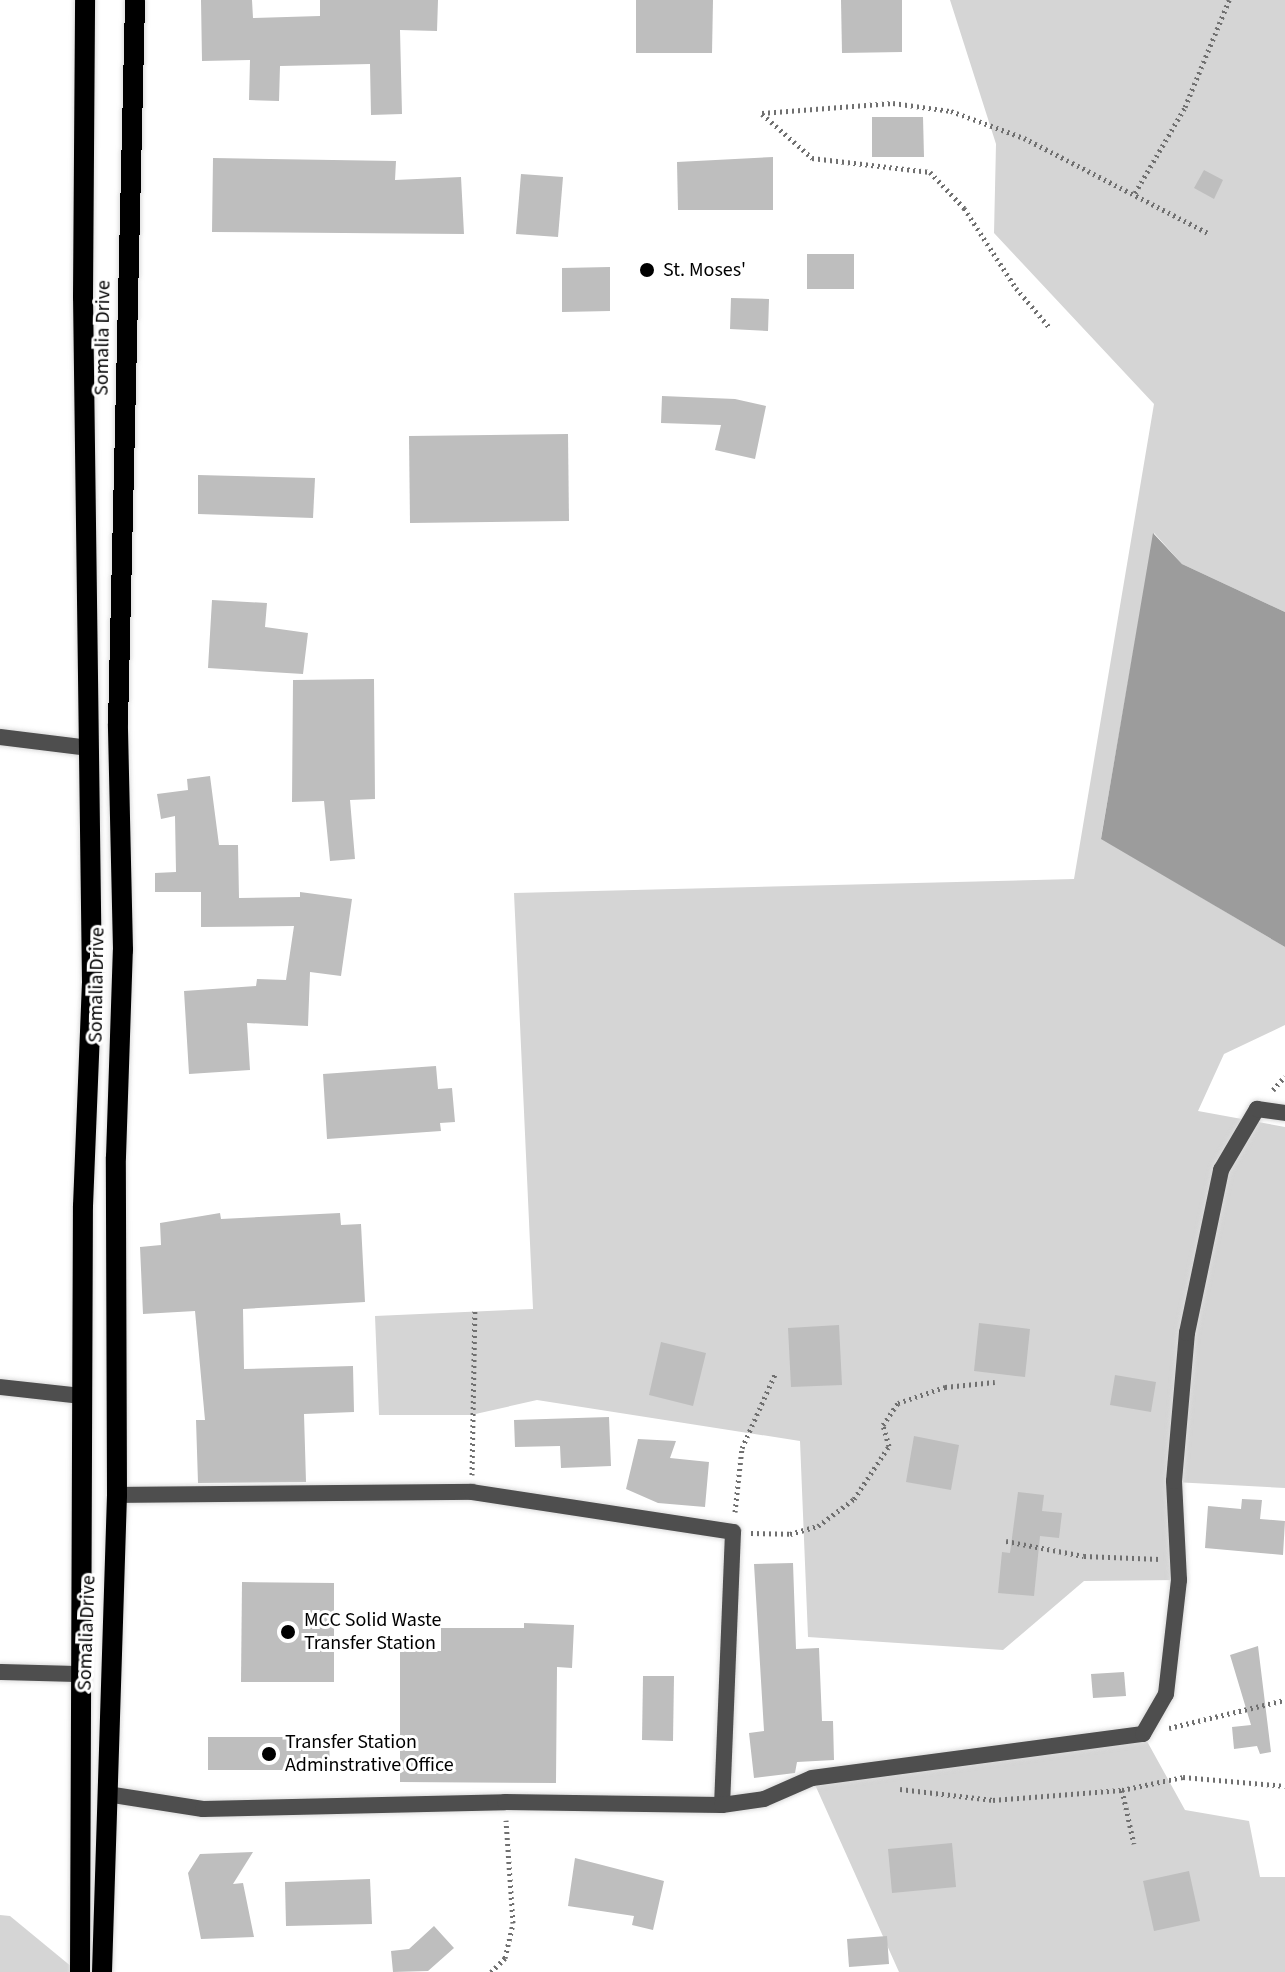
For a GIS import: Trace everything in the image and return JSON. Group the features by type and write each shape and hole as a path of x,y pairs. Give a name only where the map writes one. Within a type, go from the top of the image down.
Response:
{"main road":[{"name":"Somalia Drive","path":"80,1972 78,1674 81,1396 92,982 85,0"},
{"name":"Somalia Drive","path":"102,1972 117,1495 116,1157 123,950 118,724 135,0"}],"street":[{"path":"0,737 89,748"},
{"path":"107,1794 203,1809 505,1802 722,1805 764,1799 812,1778 1143,1734 1166,1694 1179,1580 1174,1481 1187,1333 1221,1170 1257,1109 1285,1113"},
{"path":"0,1387 81,1396"},
{"path":"117,1495 472,1492 733,1532 722,1805"},
{"path":"0,1672 78,1674"}],"path":[{"path":"1135,193 1185,107 1229,0"},
{"path":"1050,328 964,208 930,172 812,158 762,113 923,104 988,123 1135,193 1208,233"},
{"path":"472,1492 475,1311"},
{"path":"776,1372 742,1448 733,1532 790,1534 818,1526 854,1499 877,1469 889,1446 883,1425 898,1403 945,1387 995,1382"},
{"path":"1006,1541 1084,1556 1177,1560"},
{"path":"1143,1734 1285,1700"},
{"path":"887,1787 993,1800 1122,1790 1183,1777 1285,1786"},
{"path":"1122,1790 1134,1844"},
{"path":"491,1972 505,1958 513,1923 505,1802"}],"shaded area":[{"path":"950,0 1285,0 1285,612 1182,564 1154,533 1101,838 1285,947 1285,1025 1224,1054 1198,1111 1285,1127 1285,1488 1174,1482 1179,1580 1084,1581 1003,1650 808,1637 800,1441 537,1400 471,1415 379,1415 375,1316 533,1309 514,893 1074,879 1154,404 994,233 996,144"},
{"path":"1153,533 1182,564 1285,612 1285,947 1101,839"},
{"path":"1143,1734 1185,1810 1249,1821 1260,1877 1285,1877 1285,1972 899,1972 812,1778"},
{"path":"0,1915 10,1916 78,1972 0,1972"}],"building":[{"path":"201,0 252,0 253,18 320,16 320,0 438,0 437,31 400,30 402,114 371,115 370,64 280,66 279,101 249,100 250,60 202,61"},
{"path":"636,0 713,0 712,53 636,53"},
{"path":"841,0 902,0 902,52 842,53"},
{"path":"872,117 923,117 924,157 872,157"},
{"path":"773,157 773,210 678,210 677,162"},
{"path":"213,158 396,161 395,180 461,177 464,234 212,232"},
{"path":"1204,170 1223,180 1214,199 1194,188"},
{"path":"521,174 563,177 558,237 516,234"},
{"path":"807,254 854,254 854,289 807,289"},
{"path":"610,267 610,311 562,312 562,268"},
{"path":"731,298 769,299 768,331 730,329"},
{"path":"662,396 735,399 766,406 755,459 715,450 721,425 661,423"},
{"path":"568,434 569,521 410,523 409,436"},
{"path":"198,475 315,478 313,518 198,514"},
{"path":"212,600 267,603 265,627 308,633 303,674 208,668"},
{"path":"374,679 375,799 350,800 355,859 330,861 324,801 292,802 293,680"},
{"path":"210,776 219,845 238,845 239,898 300,897 300,892 352,899 341,976 310,972 308,1026 247,1023 250,1070 189,1074 184,991 256,986 257,979 286,980 294,926 201,927 201,892 155,892 155,873 176,872 175,816 161,819 157,794 188,790 187,779"},
{"path":"436,1066 438,1089 452,1088 455,1122 440,1123 441,1131 327,1139 323,1074"},
{"path":"220,1213 221,1219 340,1213 341,1225 361,1224 365,1302 243,1309 244,1369 353,1366 354,1412 304,1414 306,1482 198,1483 196,1420 205,1420 195,1311 143,1314 140,1247 161,1245 160,1223"},
{"path":"979,1323 1030,1329 1025,1377 974,1371"},
{"path":"839,1325 842,1385 791,1387 788,1328"},
{"path":"661,1342 706,1353 693,1406 649,1395"},
{"path":"1115,1375 1156,1382 1151,1412 1110,1405"},
{"path":"609,1417 611,1466 561,1468 560,1446 515,1447 514,1420"},
{"path":"914,1436 959,1445 951,1490 906,1482"},
{"path":"638,1439 676,1441 670,1458 709,1462 705,1507 658,1503 626,1489"},
{"path":"1018,1492 1044,1495 1042,1511 1062,1513 1059,1538 1040,1536 1034,1596 998,1593 1002,1552 1010,1553"},
{"path":"1242,1499 1262,1500 1260,1519 1285,1521 1283,1555 1205,1548 1208,1506 1241,1509"},
{"path":"793,1563 796,1649 819,1648 822,1721 833,1721 834,1760 797,1762 795,1773 754,1778 749,1733 764,1731 754,1564"},
{"name":"MCC Solid Waste Transfer Station","path":"242,1582 334,1583 334,1682 241,1682"},
{"path":"524,1623 574,1625 572,1668 557,1667 556,1783 400,1782 400,1650 441,1651 441,1628 524,1628"},
{"path":"1258,1646 1271,1752 1260,1754 1257,1746 1234,1749 1232,1727 1251,1725 1230,1655"},
{"path":"1124,1672 1126,1696 1093,1698 1091,1674"},
{"path":"643,1676 674,1676 673,1741 642,1740"},
{"name":"Transfer Station Adminstrative Office","path":"208,1737 329,1737 330,1770 208,1770"},
{"path":"952,1843 956,1887 892,1893 888,1849"},
{"path":"253,1852 233,1884 243,1883 254,1937 201,1939 188,1873 200,1854"},
{"path":"575,1858 664,1881 653,1930 632,1925 634,1916 568,1906"},
{"path":"1189,1871 1200,1921 1154,1931 1143,1881"},
{"path":"370,1879 372,1924 286,1926 285,1882"},
{"path":"434,1926 454,1948 428,1971 393,1972 391,1951 409,1949"},
{"path":"887,1936 889,1964 849,1967 847,1939"}],"place":[{"name":"St. Moses'","path":"647,270"},
{"name":"MCC Solid Waste Transfer Station","path":"288,1632"},
{"name":"Transfer Station Adminstrative Office","path":"269,1754"}]}
